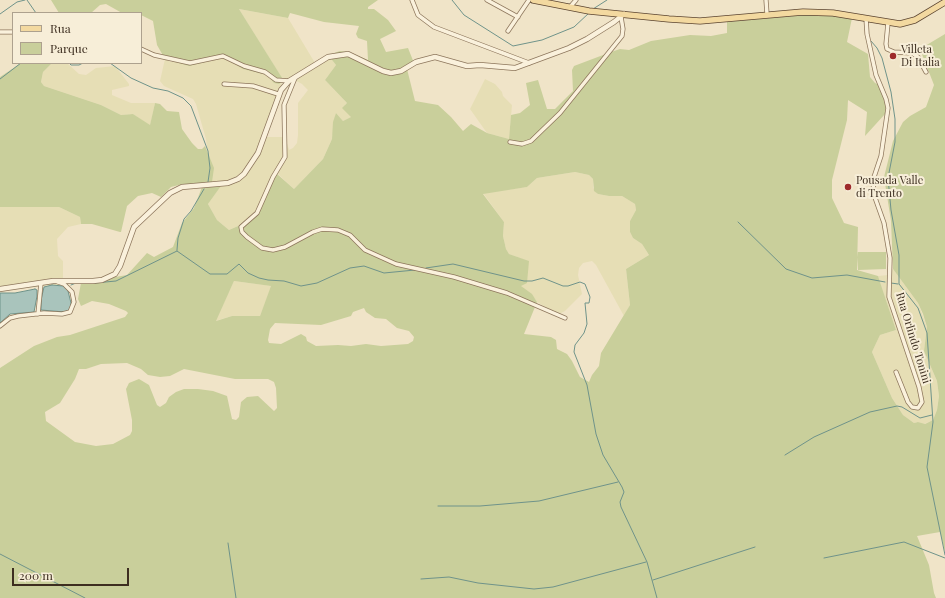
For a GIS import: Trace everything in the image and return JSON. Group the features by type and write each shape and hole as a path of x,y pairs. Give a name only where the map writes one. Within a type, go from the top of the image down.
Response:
{"main road":[{"path":"533,0 623,16 700,21 767,14 833,13 900,24 915,20 945,2"}],"street":[{"path":"412,0 418,16 434,27 530,63"},
{"path":"487,0 518,17"},
{"path":"508,31 529,0"},
{"path":"570,7 576,0"},
{"path":"766,0 767,14"},
{"path":"0,289 53,281 102,280 114,274 120,266 134,227 175,190 189,186 222,184 238,179 244,174 258,152 278,94 289,81 321,61 343,54 353,55 383,71 391,73 401,71 423,60 435,57 467,66 480,65 515,68 587,39 623,16"},
{"path":"510,142 522,144 531,141 560,113 622,36 623,16"},
{"name":"Rua Orlindo Tonini","path":"866,18 867,34 877,79 886,99 888,108 881,156 874,177 873,192 884,223 890,258 889,297 919,387 922,402 918,408 912,407 908,402 896,372"},
{"path":"888,23 887,49 894,52 912,53 918,57 926,72"},
{"path":"0,32 12,32"},
{"path":"142,49 154,55 190,63 223,56 244,66 265,72 276,80 289,81"},
{"path":"296,77 284,105 285,157 273,177 257,213 241,227 244,235 262,248 273,250 285,248 313,232 322,229 338,230 350,235 365,250 396,264 454,276 507,293 564,318"},
{"path":"224,84 253,86 278,94"},
{"path":"0,326 15,317 38,314 67,314 73,308 73,297 70,289 64,284 53,281"},
{"path":"38,314 41,283"}],"shaded area":[{"path":"239,9 288,18 315,63 328,55 336,65 325,80 347,103 345,105 351,117 343,121 336,113 332,139 323,159 294,189 277,173 254,214 245,223 229,230 217,220 208,204 222,183 211,182 206,139 196,104 193,99 164,86 160,81 165,59 171,62 221,58 267,75 279,84 282,83 263,137 285,137 289,150 293,148 297,143 298,135 298,103 308,90 302,84 291,78 283,80"},
{"path":"51,64 68,64 79,74 86,75 96,68 115,66 129,86 112,90 112,95 131,103 155,103 150,126 133,114 121,115 101,105 44,86 41,82 43,72"},
{"path":"485,79 495,84 502,92 503,96 512,105 509,139 487,133 470,109"},
{"path":"575,172 589,175 593,179 593,188 598,194 622,196 635,204 636,210 630,221 630,232 633,238 642,244 649,255 626,269 630,305 624,316 596,265 592,261 583,263 579,268 578,275 582,294 565,311 561,313 552,311 537,302 520,286 528,261 509,254 506,249 503,236 504,222 483,193 527,187 537,178"},
{"path":"33,205 59,207 80,217 81,224 68,227 57,239 58,256 63,261 63,286 52,285 0,291 0,207"},
{"path":"893,269 918,303 927,327 924,351 937,381 939,396 937,410 933,420 924,424 918,422 914,423 903,415 892,398 872,352 880,335 896,330 878,276 888,275"},
{"path":"234,281 272,286 260,316 232,316 215,321"}],"green space":[{"path":"51,0 378,0 368,7 368,9 374,9 388,20 396,31 380,39 386,52 408,48 414,63 407,69 415,101 438,105 463,131 471,124 487,133 509,139 511,115 520,113 530,105 526,83 538,80 547,109 555,109 573,91 572,70 574,66 611,52 620,49 629,50 651,41 690,35 711,36 727,33 727,22 815,14 841,15 852,18 847,42 868,54 870,77 875,83 880,85 887,99 886,108 885,114 865,136 867,112 848,100 847,120 832,180 832,198 844,223 858,227 857,270 878,276 896,330 880,335 872,352 892,398 903,415 914,423 918,422 925,424 933,420 937,410 939,396 937,381 924,351 927,327 923,314 918,303 893,269 891,221 884,177 893,141 903,122 910,116 926,107 934,85 920,49 945,34 945,552 940,532 917,536 929,565 936,598 0,598 0,368 34,346 57,337 70,335 125,317 128,313 126,311 109,304 92,301 81,306 78,299 81,283 127,275 147,253 154,257 173,247 182,223 194,208 202,187 183,184 171,187 161,197 152,193 138,196 127,206 121,232 92,224 81,224 80,217 59,207 0,207 0,77 20,64 51,64 43,72 41,82 44,86 101,105 121,115 133,114 150,125 155,103 160,104 167,111 179,112 182,129 192,143 198,149 202,149 205,146 214,168 212,182 223,183 208,204 217,220 229,230 245,223 254,214 276,173 294,189 323,159 332,139 333,122 336,113 343,121 351,117 342,108 347,103 325,80 336,65 328,55 340,51 349,52 368,60 367,41 358,38 356,34 359,26 324,22 290,13 288,18 239,9 284,81 279,84 274,83 267,75 243,69 228,60 221,58 189,66 165,59 157,45 153,21 142,16 142,12 120,12 106,4 100,5 92,12 58,12","holes":["575,172 589,175 593,179 594,191 598,194 622,196 635,204 636,210 630,221 630,232 633,238 642,244 649,255 626,269 630,305 601,353 599,366 589,382 580,377 567,354 557,349 556,340 551,337 524,334 537,302 532,294 521,286 527,283 529,261 509,254 506,249 503,236 504,222 483,194 527,187 537,178","234,281 271,286 260,316 232,316 216,321","364,308 366,312 375,318 386,319 397,328 409,331 414,337 413,341 408,344 381,346 366,344 351,346 316,346 307,341 306,337 301,334 281,344 269,343 268,340 270,329 275,323 321,325 351,316 353,312","127,363 141,369 148,375 160,377 170,376 184,369 235,379 268,379 274,382 276,388 277,408 274,411 258,396 247,397 241,402 239,417 236,420 232,419 227,396 213,391 198,389 184,389 176,392 160,407 157,405 149,385 139,379 129,383 126,389 132,420 132,431 130,435 113,444 96,446 75,442 46,421 45,412 60,403 75,379 79,369 86,369 101,364"]},
{"path":"857,252 886,252 886,269 858,270"}],"water":[{"path":"52,285 63,286 68,291 71,309 65,312 41,310 41,300 44,287"},
{"path":"35,289 37,290 37,296 34,312 10,314 0,323 0,293 15,293"}],"waterway":[{"path":"0,14 17,2 25,0"},
{"path":"27,0 35,12"},
{"path":"452,0 464,15 513,46 542,40 574,27 589,13"},
{"path":"593,9 607,0"},
{"path":"871,41 877,48 882,58 891,92 895,119 895,142 888,178 891,210 899,255 899,284 918,308 927,333 933,422 927,467 945,555"},
{"path":"0,79 20,64"},
{"path":"70,64 81,64"},
{"path":"111,64 131,78 153,88 168,91 183,98 191,106 208,151 210,168 208,182"},
{"path":"177,250 178,238 184,219 191,211 204,189"},
{"path":"738,222 786,269 812,278 847,275 885,282"},
{"path":"177,251 210,274 227,274 239,264 248,273 259,278 284,281 301,286 317,283 350,268 364,266 384,273 415,270"},
{"path":"95,283 116,281 177,251"},
{"path":"426,268 453,264 524,281 532,281 543,278 563,286 580,282 585,284 590,297 589,303 585,303 587,324 584,333 575,345 574,352 587,385 596,434 603,455 624,492 620,502 621,507 647,562 657,598"},
{"path":"71,285 76,283"},
{"path":"891,283 898,284"},
{"path":"785,455 814,437 870,412 897,406 902,407 920,418 932,415"},
{"path":"438,506 480,506 539,501 618,482"},
{"path":"824,558 904,542 945,558"},
{"path":"228,543 236,598"},
{"path":"653,580 755,547"},
{"path":"0,554 85,598"},
{"path":"421,579 449,577 478,583 534,589 553,587 646,562"}],"place":[{"name":"Villeta Di Italia","path":"893,56"},
{"name":"Pousada Valle di Trento","path":"848,187"}]}
